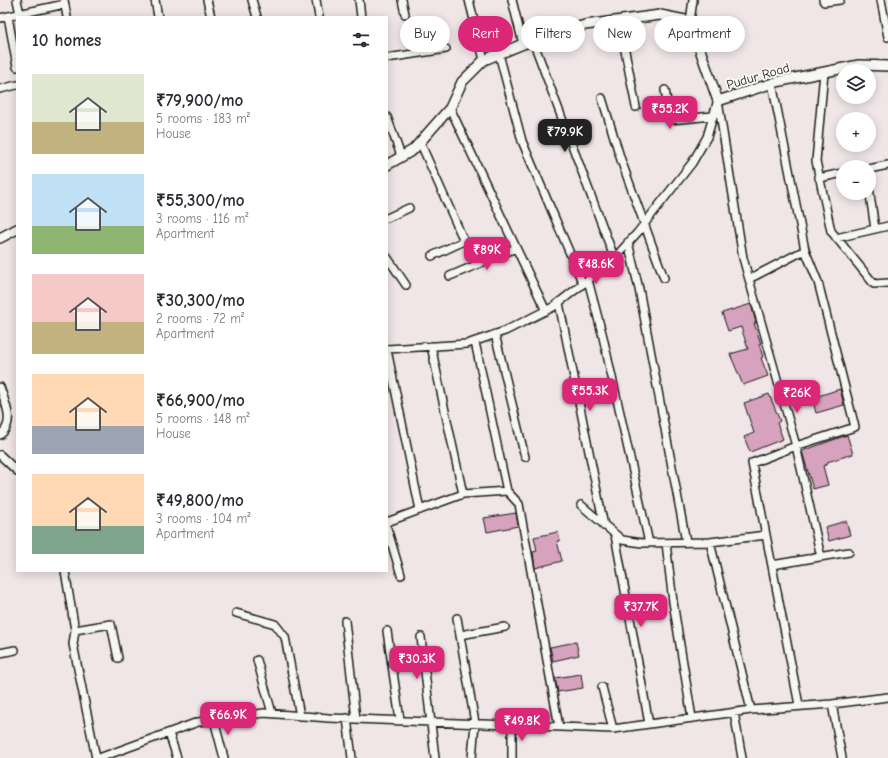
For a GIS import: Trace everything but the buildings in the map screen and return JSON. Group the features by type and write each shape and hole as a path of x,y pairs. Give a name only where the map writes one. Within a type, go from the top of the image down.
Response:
{"street":[{"path":"17,0 20,14"},
{"path":"155,0 158,16"},
{"path":"207,0 211,16"},
{"path":"252,0 256,16"},
{"path":"316,0 319,16"},
{"path":"359,0 362,16"},
{"path":"402,0 405,14"},
{"path":"469,0 484,60"},
{"path":"512,0 521,36"},
{"path":"690,16 692,0"},
{"path":"824,0 824,2 840,0"},
{"path":"881,0 886,16 888,37"},
{"path":"16,63 4,17 64,2 67,16"},
{"path":"646,17 660,15 666,16"},
{"path":"388,164 413,150 450,108 462,82 484,60 521,45"},
{"path":"388,58 426,52"},
{"path":"537,52 614,257"},
{"path":"625,52 636,107"},
{"name":"Pudur Road","path":"701,52 718,101 772,83 824,72 859,65 888,66"},
{"path":"499,54 522,141 585,282 603,337 649,543"},
{"path":"824,72 816,161 831,231 874,284 888,283"},
{"path":"772,83 805,250 818,282 855,427 752,462 799,705"},
{"path":"0,89 16,84"},
{"path":"665,90 670,120 713,116"},
{"path":"602,98 621,160 664,278"},
{"path":"388,349 467,344 475,342 546,311 559,302 614,257 644,224 692,163 707,137 718,101"},
{"path":"718,101 743,258 796,446 821,557"},
{"path":"450,108 546,311"},
{"path":"388,120 401,156"},
{"path":"420,142 464,241 432,256"},
{"path":"876,168 888,165"},
{"path":"819,178 836,175"},
{"path":"870,200 874,229"},
{"path":"388,218 409,208"},
{"path":"836,238 888,226"},
{"path":"0,238 16,230"},
{"path":"628,242 639,289 686,542"},
{"path":"450,276 516,248"},
{"path":"749,279 805,250"},
{"path":"388,258 406,285"},
{"path":"559,302 604,526"},
{"path":"495,334 525,457"},
{"path":"475,342 507,490 519,504 559,727"},
{"path":"431,346 463,494"},
{"path":"388,354 420,510"},
{"path":"0,387 10,420 5,431 0,434"},
{"path":"0,455 16,470"},
{"path":"388,522 463,494 507,490"},
{"path":"581,505 622,540 649,543 710,542 766,536"},
{"path":"388,531 401,575"},
{"path":"615,535 649,724"},
{"path":"710,542 751,710"},
{"path":"666,543 673,602 692,718"},
{"path":"772,566 849,552"},
{"path":"65,572 75,630 73,644 98,758 198,722 272,714 613,730 734,712 799,705 832,704 888,697"},
{"path":"236,613 275,624 285,638 300,716"},
{"path":"457,618 475,723 472,758"},
{"path":"345,620 356,719"},
{"path":"75,630 110,624 118,658"},
{"path":"460,635 505,627"},
{"path":"387,631 400,720"},
{"path":"421,637 435,758"},
{"path":"0,652 15,650"},
{"path":"257,660 272,714"},
{"path":"602,687 613,730"},
{"path":"832,704 842,758"},
{"path":"734,712 742,758"},
{"path":"347,718 352,758"},
{"path":"214,720 224,758"},
{"path":"512,725 512,758"},
{"path":"169,733 177,758"}]}
